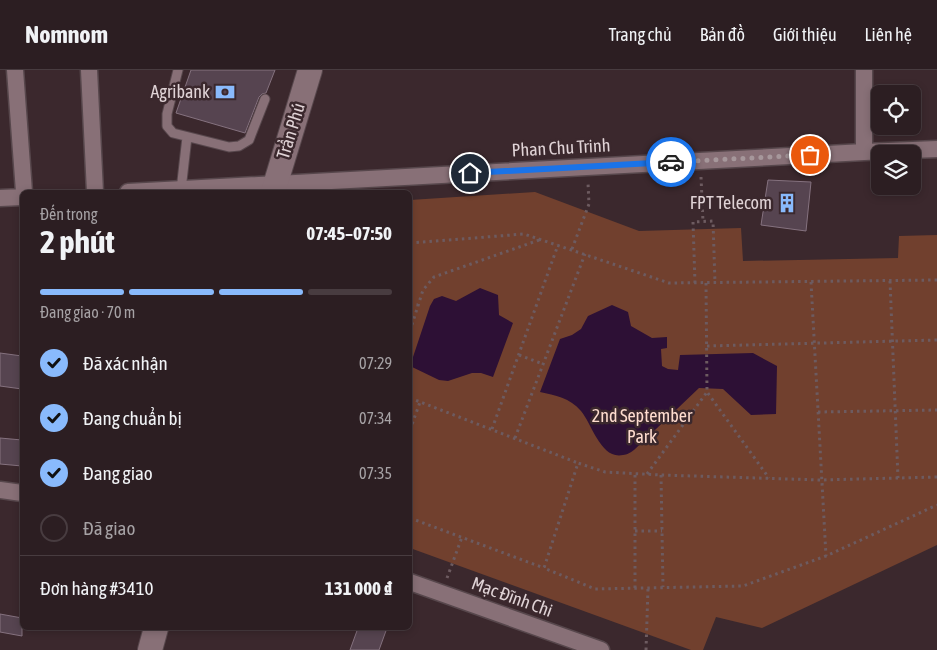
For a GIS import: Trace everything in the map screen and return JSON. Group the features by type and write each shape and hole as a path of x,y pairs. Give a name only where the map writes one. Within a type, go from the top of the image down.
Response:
{"street":[{"path":"15,70 24,190"},
{"path":"89,70 95,190"},
{"name":"Trần Phú","path":"274,188 310,70"},
{"path":"864,70 864,152"},
{"name":"Phan Chu Trinh","path":"181,190 274,188 588,167 937,149"},
{"path":"0,198 20,197"},
{"path":"0,490 20,493"},
{"name":"Mạc Đĩnh Chi","path":"412,583 601,650"},
{"path":"150,650 155,630"}],"lane":[{"path":"178,70 167,114 167,126 173,133 187,138 229,147 239,146 249,140 264,99"},
{"path":"181,190 187,138"}],"path":[{"path":"700,161 702,222"},
{"path":"572,249 589,204 588,167"},
{"path":"695,283 693,222 713,221 715,283"},
{"path":"412,244 524,234 669,283 937,280"},
{"path":"412,324 423,290 434,277 542,240"},
{"path":"492,429 558,245"},
{"path":"515,438 585,254"},
{"path":"890,280 898,478"},
{"path":"811,282 826,556"},
{"path":"647,474 707,392 706,283"},
{"path":"412,304 418,305"},
{"path":"706,346 937,340"},
{"path":"519,355 543,364"},
{"path":"707,392 770,478"},
{"path":"412,399 605,472 821,480 937,477"},
{"path":"412,424 420,402"},
{"path":"818,412 937,410"},
{"path":"544,568 578,463"},
{"path":"635,588 636,474"},
{"path":"661,475 663,587"},
{"path":"412,519 595,589 743,586 826,556 937,505"},
{"path":"635,531 662,531"},
{"path":"448,574 462,537"},
{"path":"646,650 648,588"}],"green space":[{"name":"2nd September Park","path":"535,192 639,231 741,228 743,261 898,258 899,236 937,235 937,545 762,628 716,617 703,650 691,650 412,549 412,200"}],"shaded area":[{"path":"480,288 498,295 499,315 513,323 493,377 481,373 472,373 448,381 439,380 412,367 412,360 434,299 442,296 456,301"},
{"path":"612,305 628,312 631,326 652,338 667,337 667,348 661,349 662,366 668,369 678,370 680,355 753,353 777,366 776,414 751,415 723,389 699,388 634,450 623,455 615,455 609,452 598,440 577,407 562,398 540,392 560,339 572,335 581,329 588,316"}],"building":[{"name":"Agribank","path":"191,70 275,70 266,93 259,97 245,133 176,113"},
{"name":"FPT Telecom","path":"768,180 811,182 806,231 761,225"},
{"path":"0,353 20,356 20,389 0,386"},
{"path":"0,438 20,440 20,466 0,464"},
{"path":"0,614 20,618 22,636 0,632"},
{"path":"357,630 386,630 379,650 350,650"}],"way so far":[{"path":"671,162 810,155"}],"place":[{"name":"Agribank","path":"225,92"},
{"name":"FPT Telecom","path":"787,203"}],"route":[{"path":"470,173 671,162"}]}
